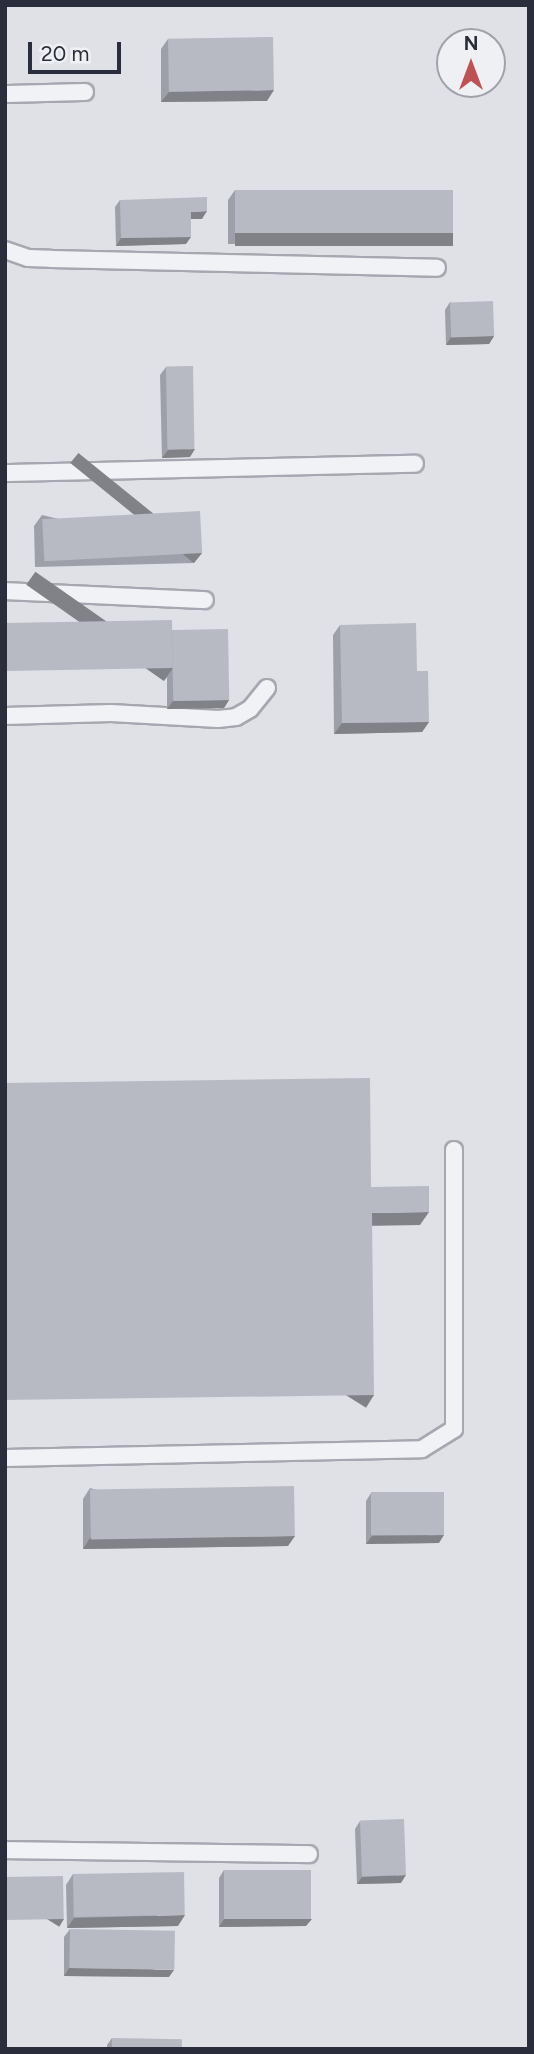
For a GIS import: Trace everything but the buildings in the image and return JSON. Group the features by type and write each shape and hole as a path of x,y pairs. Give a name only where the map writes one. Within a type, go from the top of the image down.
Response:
{"lane":[{"path":"5,94 85,92"},
{"path":"5,250 28,258 51,259 437,268"},
{"path":"5,473 415,464"},
{"path":"5,591 205,600"},
{"path":"5,716 111,713 218,719 236,717 250,709 267,688"},
{"path":"5,1458 422,1449 454,1429 454,1150"},
{"path":"5,1850 309,1854"}]}
